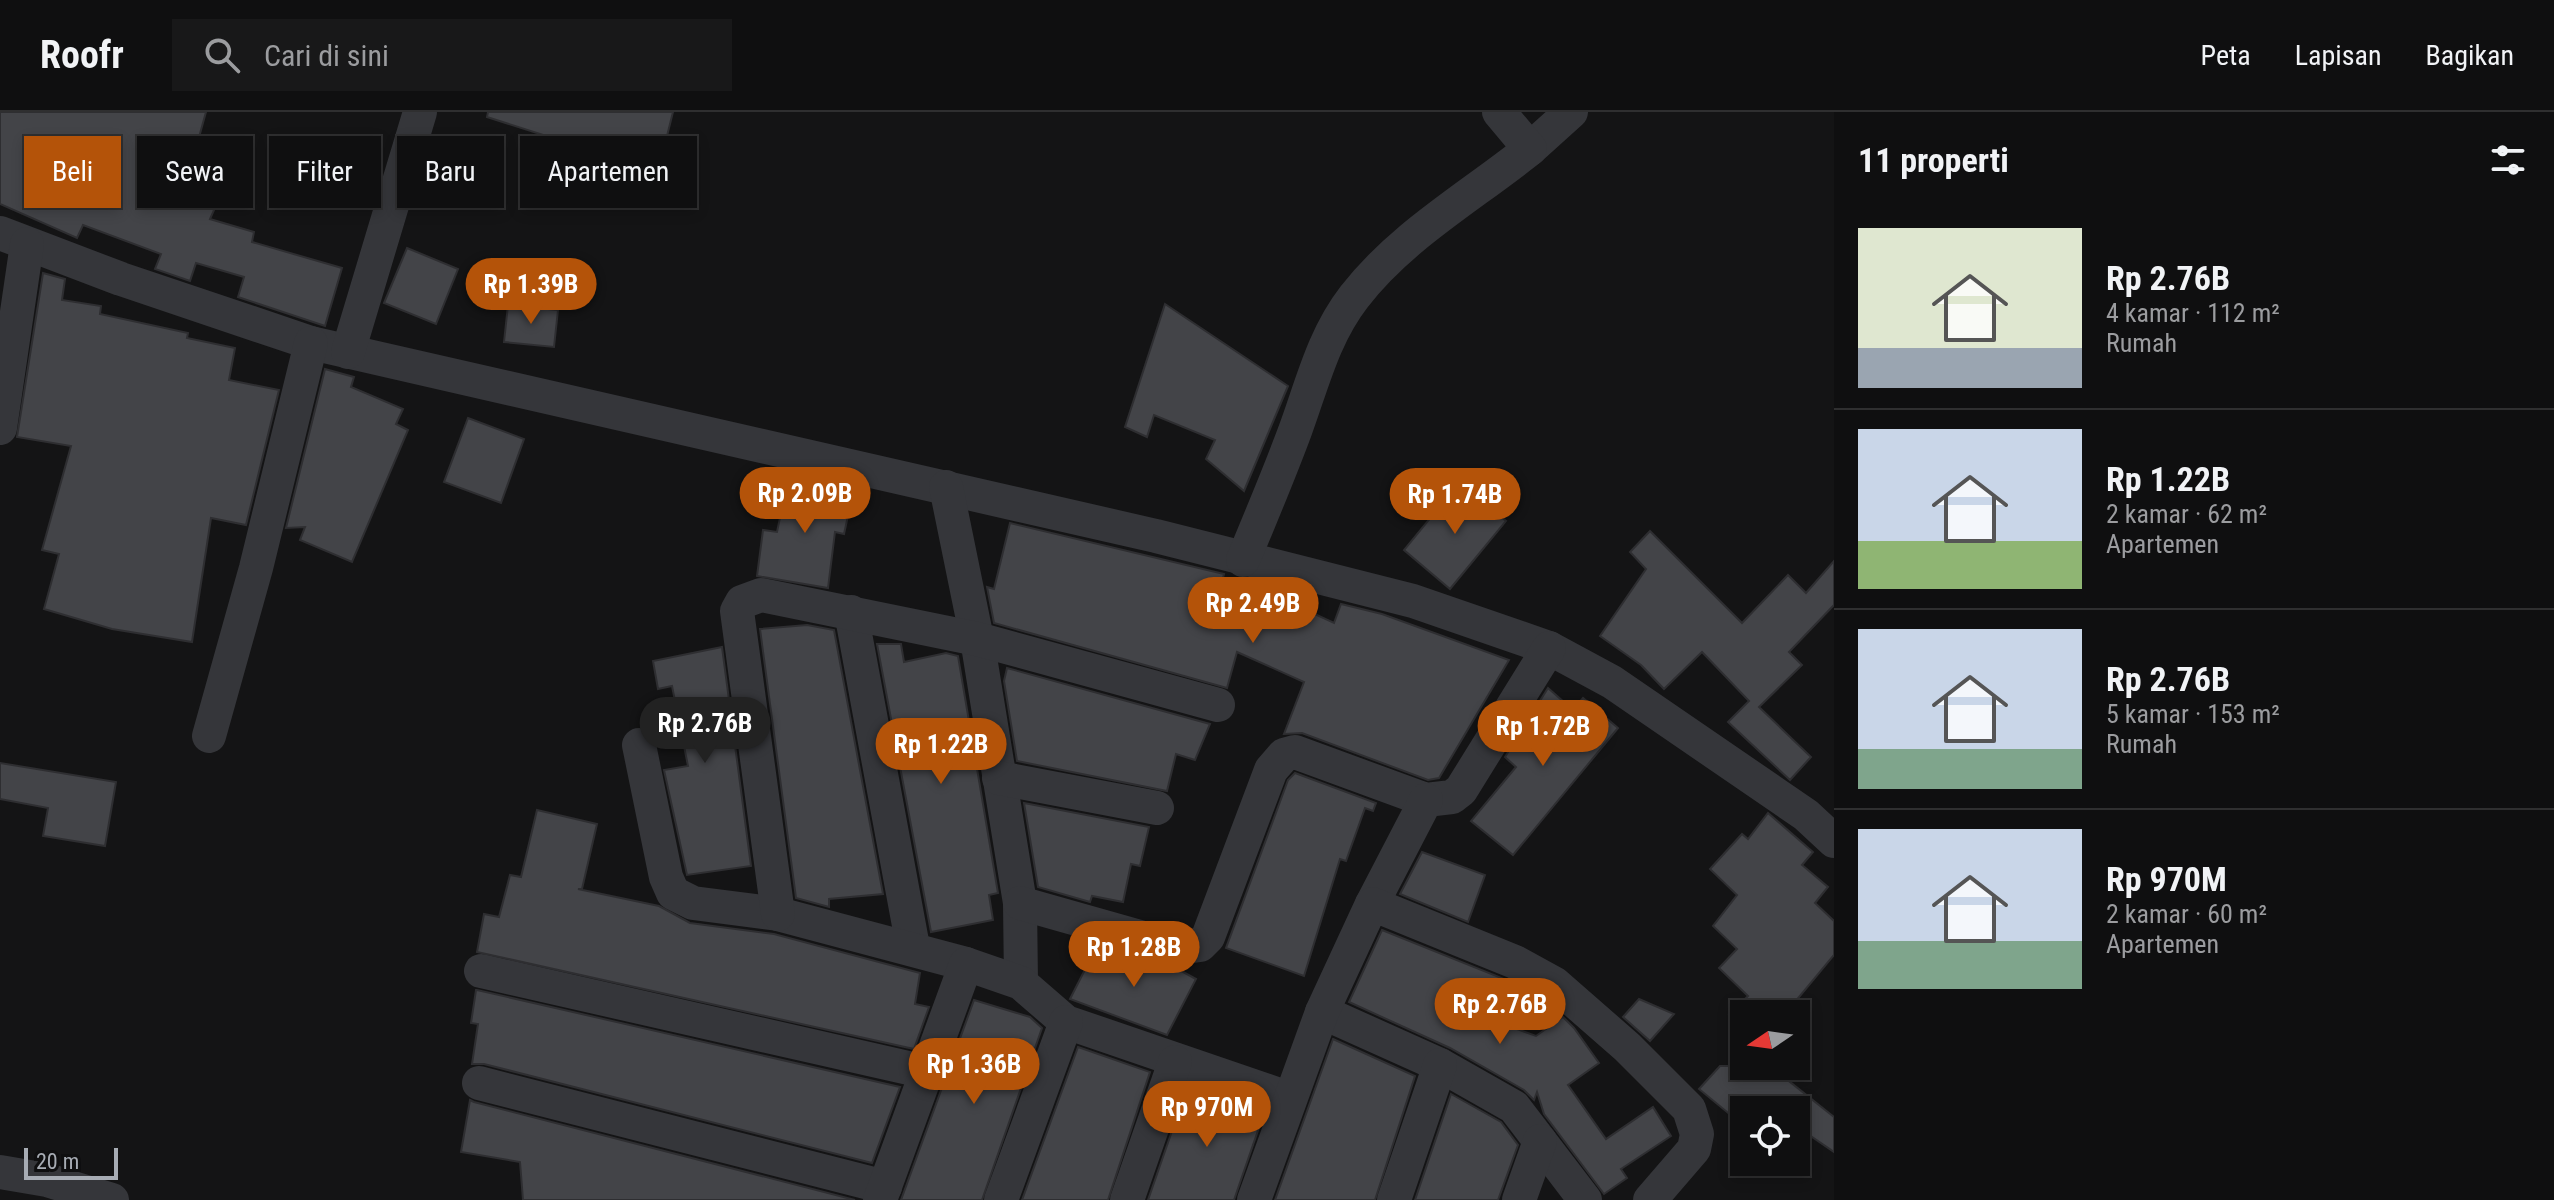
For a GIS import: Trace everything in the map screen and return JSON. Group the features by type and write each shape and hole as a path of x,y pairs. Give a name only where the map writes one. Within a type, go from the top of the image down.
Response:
{"street":[{"path":"348,352 420,112"},
{"path":"1499,112 1530,149"},
{"path":"1243,560 1315,371 1352,299 1388,258 1418,232 1470,198 1571,112"},
{"path":"0,428 13,239 311,343 946,487 1413,601 1549,648 1612,682 1806,815 1834,841"},
{"path":"209,736 256,568 311,343"},
{"path":"946,487 977,639 1020,903 1021,983"},
{"path":"778,914 737,611 742,602 761,595 977,639 1218,705"},
{"path":"851,612 913,947"},
{"path":"1020,903 1179,948 1193,947 1208,937 1271,770 1284,755 1295,752 1426,800 1452,797 1461,790 1549,648"},
{"path":"639,745 666,877 673,893 693,903 778,914 913,947 966,964 1021,983 1066,1022 1175,1062 1288,1098"},
{"path":"999,778 1157,808"},
{"path":"1254,1200 1288,1098 1322,1012 1372,904 1426,800"},
{"path":"1372,904 1515,962 1555,984 1627,1047 1689,1109 1697,1134 1694,1149 1650,1200"},
{"path":"479,1083 882,1193 966,964"},
{"path":"481,971 926,1072"},
{"path":"1322,1012 1440,1065 1514,1107 1585,1200"},
{"path":"1001,1200 1066,1022"},
{"path":"1127,1200 1175,1062"},
{"path":"1394,1200 1440,1065"},
{"path":"1519,1200 1540,1141"},
{"path":"0,1172 47,1180 112,1200"}],"building":[{"path":"0,112 206,112 199,136 137,136 137,208 215,208 210,219 254,232 252,242 342,268 325,326 238,297 244,277 196,263 190,281 155,269 161,254 83,225 77,238 0,204"},
{"path":"488,112 673,112 667,136 546,136 487,117"},
{"path":"407,248 458,269 436,324 384,303"},
{"path":"43,273 65,279 62,300 101,306 100,314 188,333 187,338 235,348 229,380 279,390 246,525 211,518 192,642 112,629 44,609 59,554 42,550 71,446 17,437"},
{"path":"1165,304 1288,386 1244,491 1206,459 1215,440 1154,415 1147,437 1125,427"},
{"path":"508,305 558,310 554,347 504,342"},
{"path":"325,369 354,377 351,387 403,409 396,424 408,430 352,562 300,540 305,527 286,528"},
{"path":"468,418 524,439 501,503 444,482"},
{"path":"788,480 853,493 844,534 835,532 828,588 757,576 763,530 777,532"},
{"path":"1460,482 1506,521 1450,589 1404,550"},
{"path":"1010,523 1224,574 1220,590 1278,604 1280,598 1334,623 1341,604 1382,614 1509,660 1439,778 1428,780 1302,733 1284,734 1304,682 1237,652 1227,688 994,623 987,587 994,589"},
{"path":"1650,531 1742,623 1788,575 1806,593 1834,561 1834,605 1789,652 1802,665 1759,707 1811,757 1790,780 1728,722 1749,701 1702,652 1664,689 1641,665 1600,636 1646,569 1630,552"},
{"path":"807,625 834,630 883,894 829,899 829,907 796,898 760,629"},
{"path":"877,644 901,644 904,662 946,653 958,656 998,893 989,895 993,920 931,932"},
{"path":"722,647 751,866 687,875 664,770 688,766 672,686 658,689 653,661"},
{"path":"1007,668 1210,724 1195,760 1176,754 1167,791 1017,761 1004,681"},
{"path":"1548,688 1573,710 1583,698 1618,728 1513,855 1471,821 1516,767 1505,757"},
{"path":"0,763 116,782 105,846 43,836 48,808 0,799"},
{"path":"1295,773 1376,803 1373,811 1365,808 1346,861 1340,859 1304,976 1226,948 1288,780"},
{"path":"1024,803 1149,827 1140,866 1131,864 1123,902 1092,896 1090,902 1038,887"},
{"path":"537,810 597,824 582,889 578,889 659,906 690,923 774,934 920,973 915,1004 929,1007 914,1049 477,952 484,914 499,917 510,875 521,877"},
{"path":"1768,813 1813,852 1802,865 1828,887 1815,903 1834,921 1834,955 1797,1000 1744,1000 1748,996 1719,968 1737,949 1713,926 1737,895 1710,869 1742,834 1748,839"},
{"path":"1422,852 1485,875 1468,922 1400,894"},
{"path":"1382,930 1509,981 1498,1022 1536,1036 1563,1017 1599,1063 1568,1085 1606,1139 1653,1107 1671,1136 1621,1169 1627,1178 1604,1194 1544,1114 1537,1092 1534,1100 1524,1090 1450,1048 1349,1002"},
{"path":"1097,946 1124,958 1128,954 1174,967 1196,979 1167,1035 1070,999"},
{"path":"476,990 900,1087 872,1163 484,1064 472,1064 478,1024 471,1023"},
{"path":"1639,999 1674,1014 1650,1041 1623,1017"},
{"path":"974,1000 1030,1017 1042,1028 982,1200 901,1200"},
{"path":"1333,1039 1415,1076 1375,1200 1275,1200"},
{"path":"1078,1047 1150,1072 1108,1200 1022,1200"},
{"path":"1720,1066 1730,1066 1730,1080 1788,1080 1808,1096 1730,1096 1730,1114 1699,1089"},
{"path":"1188,1085 1264,1113 1234,1200 1148,1200"},
{"path":"1451,1094 1501,1122 1518,1145 1498,1200 1415,1200"},
{"path":"1810,1098 1834,1117 1834,1152 1810,1136"},
{"path":"470,1100 855,1200 523,1200 520,1162 461,1152"}]}
